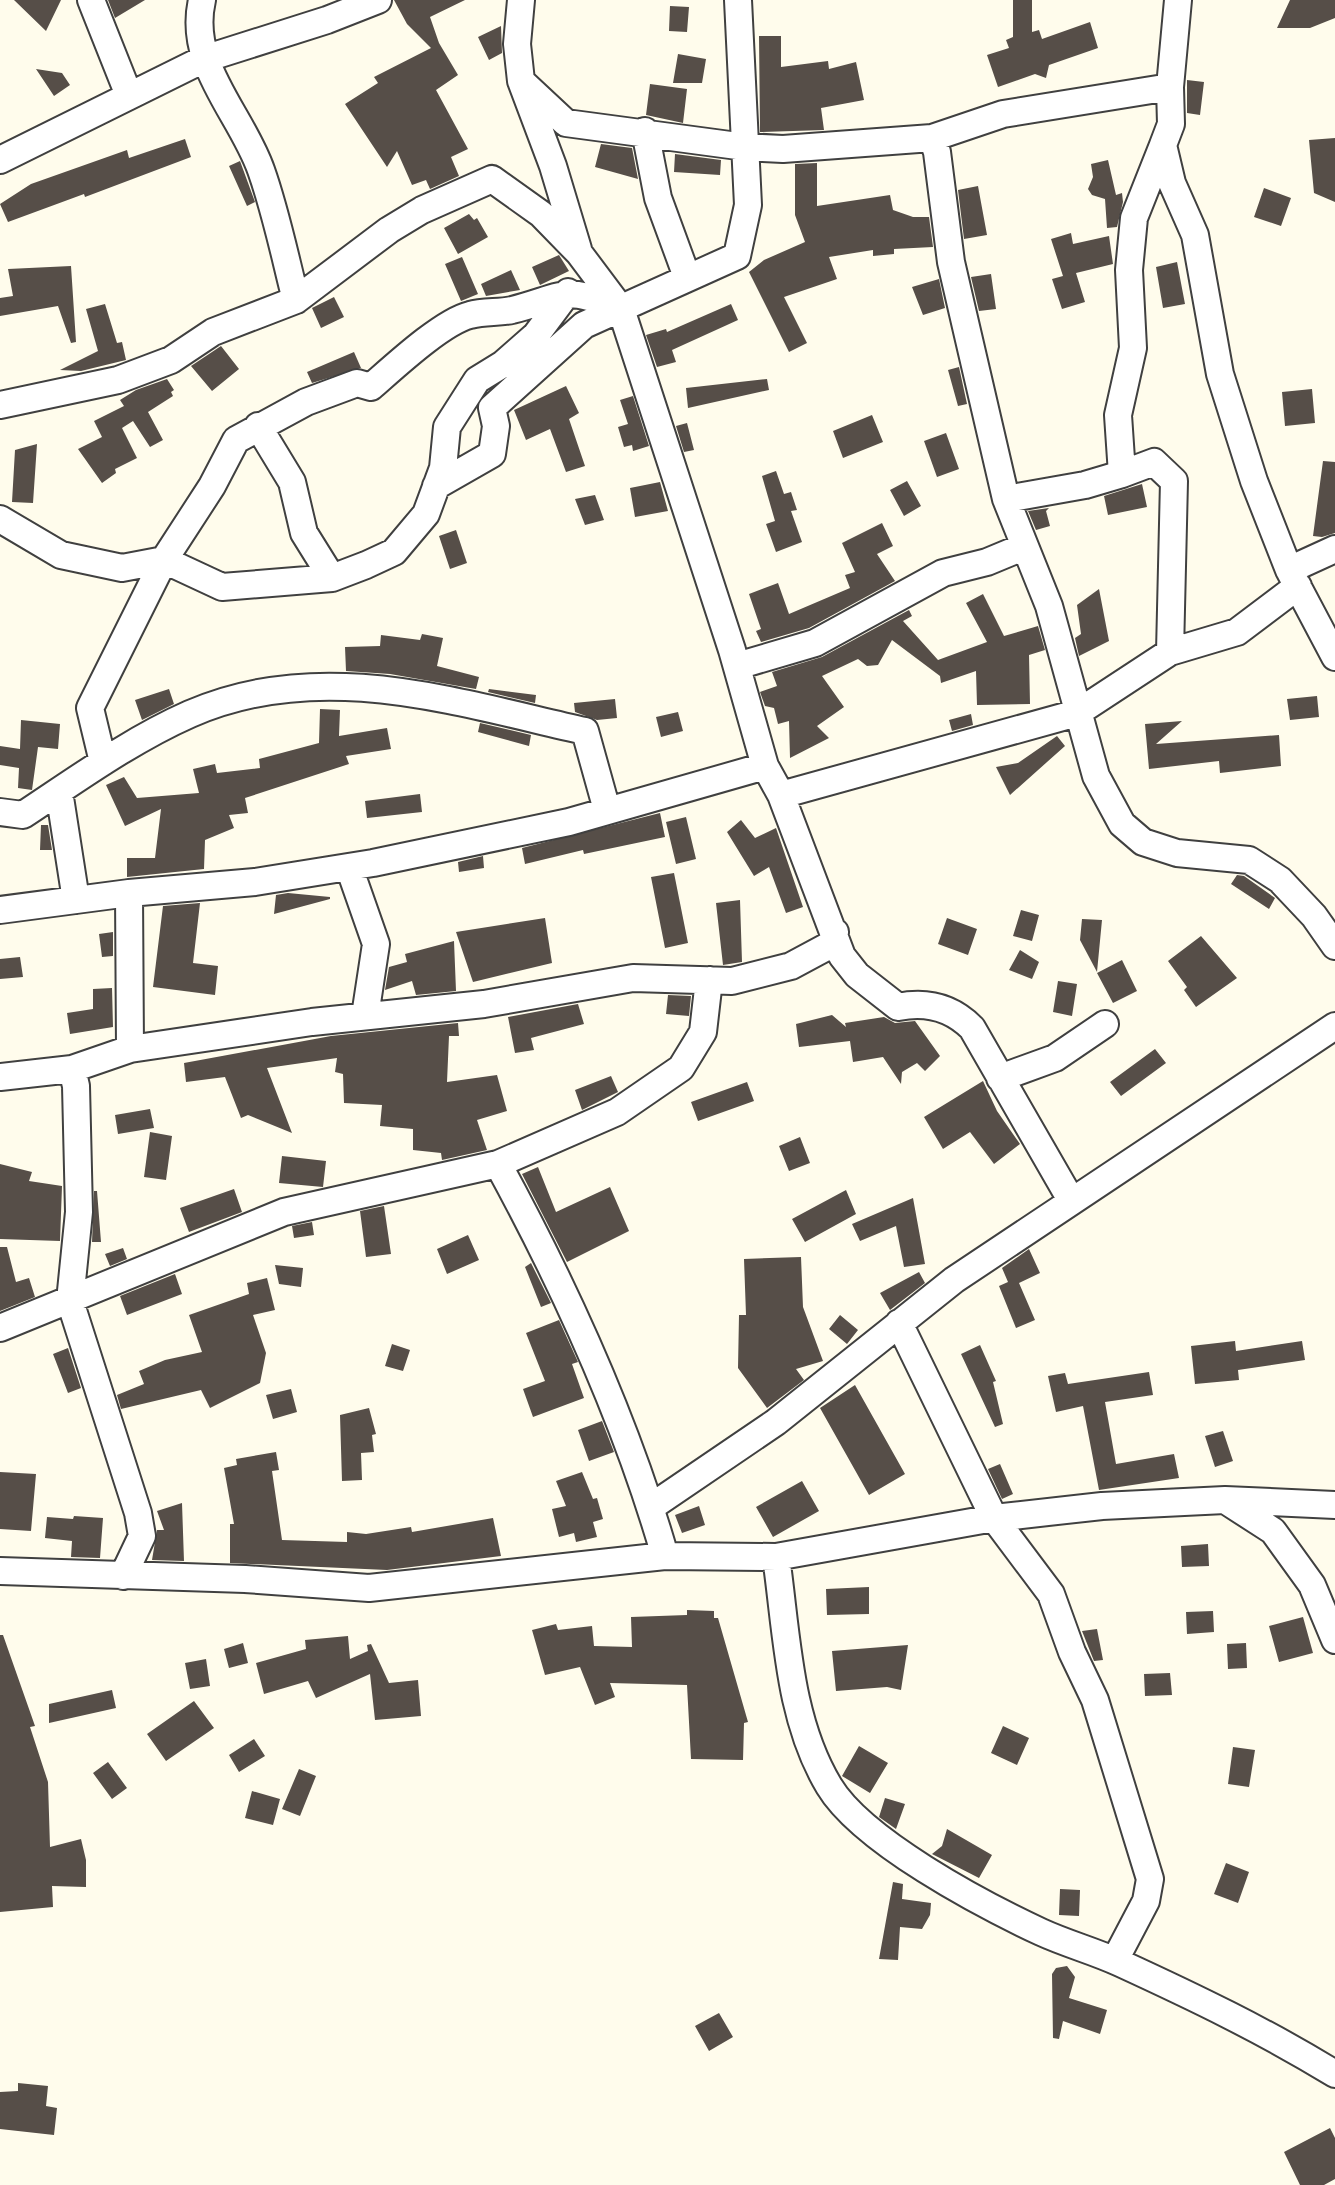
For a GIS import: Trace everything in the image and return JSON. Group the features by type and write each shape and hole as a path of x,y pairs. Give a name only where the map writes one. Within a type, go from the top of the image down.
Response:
{"street":[{"path":"91,0 128,93"},
{"path":"202,0 204,59 261,168 296,300"},
{"path":"0,160 128,93 204,59 327,20 378,0"},
{"path":"521,0 517,44 521,81 553,166 579,253"},
{"path":"436,486 492,454 496,426 492,408 584,325 737,256 748,205 738,0"},
{"path":"1122,474 1118,415 1133,348 1129,270 1134,218 1171,124 1171,2"},
{"path":"521,81 566,123 645,131 745,147 783,149 932,138 1003,114 1170,87"},
{"path":"645,131 658,198 687,277"},
{"path":"932,138 937,152 951,262 1006,499 1049,606 1096,776 1122,824 1143,842 1177,853 1249,860 1325,913 1335,946"},
{"path":"1163,145 1172,183 1195,235 1220,374 1254,481 1294,578 1335,657"},
{"path":"0,405 118,380 171,360 213,332 296,300 389,230 422,210 492,179 541,214 579,253 621,309 737,666 765,766 781,795 842,956 857,975 898,1007 913,1004 955,1011 972,1028 1071,1200"},
{"path":"103,762 90,708 164,560 212,486 236,440 258,426 357,383 371,387 419,346 467,315 510,311 568,292 589,295 621,309"},
{"path":"0,519 61,555 122,568 164,560 222,587 332,578 394,552 426,514 443,468 447,427 477,380 503,364 536,335 568,292"},
{"path":"258,426 292,482 304,533 332,578"},
{"path":"1006,499 1085,485 1154,462 1174,481 1170,652"},
{"path":"737,666 815,643 943,573 987,562 1023,547"},
{"path":"781,795 1077,713 1170,652 1237,632 1294,578 1335,549"},
{"path":"0,812 23,815 103,762 191,714 255,693 307,684 421,693 585,731 607,810"},
{"path":"0,910 129,893 255,882 349,867 569,822 765,766"},
{"path":"59,791 76,900"},
{"path":"349,867 376,944 365,1016"},
{"path":"129,893 130,1049"},
{"path":"0,1077 72,1069 130,1049 365,1016 484,1004 633,978 732,981 791,966 832,944 835,932"},
{"path":"0,1328 284,1212 498,1164 617,1112 681,1068 703,1032 709,980"},
{"path":"1000,1078 1055,1058 1105,1024"},
{"path":"651,1507 776,1422 954,1280 1335,1026"},
{"path":"72,1069 76,1086 79,1212 70,1301 138,1513 142,1536 123,1576"},
{"path":"498,1164 545,1250 651,1507 665,1556"},
{"path":"899,1323 994,1518 1051,1594 1072,1652 1095,1700 1150,1879 1146,1901 1115,1960"},
{"path":"0,1571 369,1588 665,1556 776,1557 994,1518 1102,1506 1225,1500 1335,1505"},
{"path":"1225,1500 1273,1531 1312,1585 1335,1640"},
{"path":"776,1557 799,1718 829,1786 862,1825 950,1882 1041,1932 1115,1960 1259,2028 1335,2074"}],"building":[{"path":"14,0 61,0 46,31"},
{"path":"108,0 145,0 115,18"},
{"path":"394,0 465,0 430,17 439,43 458,75 436,90 468,149 451,157 459,176 430,189 426,180 412,185 397,151 387,167 345,104 378,83 374,77 431,48 407,24"},
{"path":"1013,0 1032,0 1032,32 1039,30 1042,39 1090,22 1098,48 1049,65 1046,78 1035,74 998,87 987,55 1009,48 1006,40 1013,37"},
{"path":"1290,0 1335,0 1335,18 1310,28 1277,28"},
{"path":"670,6 689,7 687,32 669,31"},
{"path":"501,26 502,53 489,60 478,37"},
{"path":"759,36 781,36 781,67 828,61 829,69 856,62 864,100 821,108 824,130 760,132"},
{"path":"678,54 706,59 702,83 673,83"},
{"path":"36,69 62,73 70,85 54,96"},
{"path":"1187,80 1204,82 1200,115 1187,113"},
{"path":"650,84 687,89 683,123 646,115"},
{"path":"1335,138 1335,202 1314,193 1309,140"},
{"path":"185,139 191,157 85,197 84,194 8,222 0,204 31,184 127,150 129,158"},
{"path":"601,144 632,148 638,179 595,167"},
{"path":"675,154 721,160 720,175 674,172"},
{"path":"1108,160 1116,195 1122,193 1123,202 1117,227 1107,228 1105,199 1092,195 1088,189 1093,177 1091,164"},
{"path":"240,161 255,202 247,206 229,166"},
{"path":"817,163 817,206 890,195 893,210 913,217 929,217 933,247 894,249 894,254 873,256 873,250 829,257 837,279 784,297 807,343 789,352 749,272 764,260 805,242 795,215 795,164"},
{"path":"978,186 987,235 964,239 958,190"},
{"path":"1264,188 1291,198 1281,226 1254,217"},
{"path":"469,214 474,220 477,218 488,237 458,254 444,228"},
{"path":"1071,233 1073,244 1109,236 1113,264 1076,273 1085,302 1062,309 1052,279 1063,276 1051,239"},
{"path":"559,255 569,271 540,285 532,267"},
{"path":"462,257 478,294 461,301 445,264"},
{"path":"1177,262 1185,304 1163,308 1156,267"},
{"path":"71,266 76,342 71,343 58,306 0,316 0,298 13,296 8,269"},
{"path":"511,270 520,290 486,296 481,284"},
{"path":"991,274 996,309 979,311 971,277"},
{"path":"939,279 945,308 923,315 912,287"},
{"path":"334,297 344,317 321,328 312,308"},
{"path":"105,304 117,343 122,342 126,360 81,371 60,370 98,351 86,309"},
{"path":"731,304 738,320 672,350 676,362 657,367 646,335 666,329 667,332"},
{"path":"221,346 239,369 212,391 191,366"},
{"path":"354,352 361,368 312,383 307,372"},
{"path":"959,367 967,404 958,406 948,370"},
{"path":"167,379 174,390 171,392 173,396 148,412 163,440 150,447 133,421 122,428 137,458 115,469 116,473 102,483 78,449 102,437 94,421 124,406 120,400 136,390"},
{"path":"767,379 769,390 688,408 686,388"},
{"path":"566,386 579,413 569,419 585,466 566,472 550,429 526,440 514,410"},
{"path":"1312,389 1315,423 1285,426 1282,392"},
{"path":"633,396 649,446 633,451 632,445 624,447 618,427 628,424 620,400"},
{"path":"872,415 883,442 843,458 833,431"},
{"path":"687,423 694,450 684,452 676,426"},
{"path":"946,433 959,469 937,477 924,441"},
{"path":"37,444 33,503 12,502 15,450"},
{"path":"1323,461 1335,462 1335,533 1322,537 1313,536"},
{"path":"776,471 784,494 791,492 797,510 791,511 802,542 776,552 766,524 775,521 762,476"},
{"path":"907,481 921,506 904,516 890,490"},
{"path":"660,482 668,511 635,517 630,488"},
{"path":"1142,484 1147,507 1108,515 1104,496"},
{"path":"595,495 604,520 585,525 575,499"},
{"path":"1049,508 1046,511 1050,526 1036,530 1028,511"},
{"path":"882,523 893,546 877,554 895,581 809,628 761,642 756,631 761,629 749,594 778,583 789,614 850,588 845,575 855,572 842,543"},
{"path":"456,530 467,563 450,569 439,536"},
{"path":"1099,589 1109,641 1079,656 1075,638 1081,634 1077,605"},
{"path":"983,594 1004,636 1038,626 1045,650 1029,655 1030,704 977,705 976,671 941,683 940,676 892,640 878,665 867,666 858,659 822,676 844,707 817,726 829,738 790,758 789,721 778,724 774,708 765,706 760,692 777,686 772,672 822,657 909,610 912,616 903,621 938,660 987,642 966,603"},
{"path":"422,634 443,638 437,666 479,677 476,689 390,674 346,671 345,647 380,646 381,635 420,640"},
{"path":"169,689 174,704 142,720 135,700"},
{"path":"489,689 536,695 535,703 488,692"},
{"path":"1317,696 1319,717 1290,720 1287,699"},
{"path":"615,699 617,718 597,720 575,712 574,703"},
{"path":"320,709 340,710 339,736 387,728 391,749 346,756 349,764 245,798 248,813 229,815 234,828 205,840 204,869 127,877 127,858 155,858 161,809 125,826 106,785 124,777 137,798 199,793 193,769 215,764 217,773 260,768 259,759 319,743"},
{"path":"678,712 683,731 661,737 656,717"},
{"path":"971,714 973,725 952,731 949,720"},
{"path":"21,720 60,724 58,749 38,747 32,790 18,788 19,768 0,765 0,746 20,749"},
{"path":"1182,721 1156,744 1279,735 1281,766 1220,773 1219,761 1149,769 1145,724"},
{"path":"480,723 531,735 529,746 478,732"},
{"path":"1057,736 1065,746 1010,795 996,767 1018,763"},
{"path":"420,794 422,812 367,818 365,801"},
{"path":"660,813 665,837 584,854 583,850 525,864 522,848"},
{"path":"686,817 696,859 676,864 666,822"},
{"path":"741,820 755,838 776,828 803,907 786,913 769,867 754,876 727,832"},
{"path":"41,825 48,825 52,850 40,850"},
{"path":"483,856 484,868 459,872 458,862"},
{"path":"674,873 688,943 665,948 651,877"},
{"path":"1237,875 1244,876 1275,898 1269,909 1231,884"},
{"path":"288,893 330,899 274,914 276,895"},
{"path":"740,900 742,962 723,965 716,903"},
{"path":"200,903 193,963 218,966 215,995 153,987 163,906"},
{"path":"1021,910 1039,915 1032,941 1013,936"},
{"path":"545,918 552,963 473,982 456,932"},
{"path":"947,918 977,929 968,955 938,944"},
{"path":"1082,919 1102,920 1097,972 1080,940"},
{"path":"113,932 113,956 102,957 99,934"},
{"path":"1201,936 1237,978 1196,1007 1184,990 1187,987 1168,961"},
{"path":"454,941 456,991 416,995 412,981 385,990 389,967 407,962 405,954"},
{"path":"1020,950 1039,962 1032,979 1009,970"},
{"path":"20,957 23,977 0,979 0,959"},
{"path":"1122,960 1137,991 1113,1003 1097,973"},
{"path":"1058,981 1077,984 1072,1016 1053,1012"},
{"path":"112,988 113,1027 70,1034 67,1013 93,1009 93,989"},
{"path":"668,995 691,996 689,1016 666,1014"},
{"path":"578,1004 584,1024 531,1038 534,1050 515,1053 508,1017"},
{"path":"832,1015 846,1027 845,1023 884,1017 895,1023 915,1021 940,1056 925,1071 917,1063 902,1072 901,1084 883,1057 853,1062 850,1041 799,1047 796,1024"},
{"path":"458,1023 459,1036 449,1036 447,1082 497,1075 507,1111 477,1120 487,1150 442,1160 441,1153 413,1150 413,1129 380,1126 382,1105 344,1103 343,1074 335,1072 337,1058 267,1068 292,1133 248,1115 241,1118 225,1077 186,1082 184,1063 331,1036"},
{"path":"1155,1049 1166,1063 1121,1096 1110,1082"},
{"path":"611,1076 618,1092 582,1110 575,1090"},
{"path":"983,1081 997,1111 1020,1144 994,1164 970,1132 943,1149 924,1117"},
{"path":"747,1082 754,1101 698,1121 691,1102"},
{"path":"150,1109 154,1128 118,1134 115,1115"},
{"path":"150,1132 172,1136 166,1180 144,1177"},
{"path":"800,1137 810,1163 789,1171 779,1146"},
{"path":"282,1156 326,1161 323,1187 279,1183"},
{"path":"0,1164 32,1172 29,1181 62,1186 60,1241 0,1239"},
{"path":"538,1167 556,1212 610,1187 629,1231 567,1262 522,1174"},
{"path":"234,1189 242,1212 189,1232 180,1208"},
{"path":"846,1190 856,1214 805,1242 792,1219"},
{"path":"94,1191 97,1191 101,1242 92,1242"},
{"path":"913,1198 925,1264 904,1267 896,1226 860,1241 852,1224"},
{"path":"384,1206 391,1254 366,1257 360,1211"},
{"path":"312,1222 314,1235 294,1238 292,1226"},
{"path":"468,1235 479,1260 447,1274 437,1249"},
{"path":"0,1247 7,1247 16,1282 29,1278 35,1297 0,1311"},
{"path":"123,1248 127,1259 110,1266 105,1254"},
{"path":"1029,1249 1040,1273 1019,1283 1035,1320 1016,1328 999,1286 1008,1282 1002,1268"},
{"path":"801,1257 803,1307 823,1361 796,1369 804,1380 767,1408 738,1368 739,1315 746,1315 744,1259"},
{"path":"531,1263 551,1303 541,1307 525,1267"},
{"path":"275,1265 303,1268 301,1287 279,1284"},
{"path":"919,1272 925,1283 890,1310 880,1293"},
{"path":"175,1274 182,1294 127,1315 120,1296"},
{"path":"267,1278 275,1310 253,1315 266,1353 260,1383 210,1408 201,1390 121,1409 117,1395 144,1384 139,1371 165,1360 202,1352 189,1315 249,1294 247,1283"},
{"path":"840,1315 858,1330 847,1344 829,1329"},
{"path":"559,1320 578,1362 572,1364 584,1398 533,1417 523,1389 545,1381 526,1333"},
{"path":"1235,1341 1236,1351 1302,1341 1305,1360 1238,1370 1239,1380 1195,1384 1191,1346"},
{"path":"392,1344 410,1350 403,1371 385,1366"},
{"path":"980,1345 996,1381 993,1382 1003,1424 995,1427 961,1354"},
{"path":"68,1348 81,1388 68,1393 53,1354"},
{"path":"1149,1372 1153,1395 1105,1402 1116,1464 1174,1454 1179,1478 1099,1490 1083,1406 1056,1412 1048,1376 1065,1373 1068,1384"},
{"path":"855,1385 905,1474 869,1495 820,1408"},
{"path":"291,1389 297,1412 273,1419 266,1395"},
{"path":"369,1408 376,1434 372,1435 374,1452 361,1453 362,1480 342,1481 340,1415"},
{"path":"602,1421 614,1452 589,1461 578,1430"},
{"path":"1223,1431 1233,1461 1215,1467 1205,1436"},
{"path":"276,1452 279,1470 272,1471 282,1540 347,1542 347,1532 366,1534 411,1527 412,1532 493,1518 501,1556 387,1570 230,1563 230,1524 234,1524 224,1468 237,1465 236,1459"},
{"path":"1000,1464 1013,1494 1002,1499 988,1469"},
{"path":"0,1472 36,1474 31,1531 0,1529"},
{"path":"582,1472 593,1499 597,1498 603,1519 593,1522 597,1537 576,1542 574,1533 559,1537 552,1509 566,1506 556,1481"},
{"path":"802,1481 819,1511 773,1537 756,1507"},
{"path":"182,1503 184,1561 152,1560 157,1530 164,1530 157,1511"},
{"path":"699,1506 705,1525 682,1533 675,1515"},
{"path":"74,1516 103,1518 100,1558 71,1557 72,1541 45,1538 47,1517 73,1519"},
{"path":"1208,1544 1209,1566 1182,1567 1181,1546"},
{"path":"869,1587 869,1614 827,1615 826,1589"},
{"path":"687,1610 714,1611 714,1618 718,1618 748,1722 744,1723 743,1760 691,1759 687,1685 610,1683 615,1697 595,1705 580,1667 545,1675 532,1630 556,1624 558,1630 592,1626 594,1646 632,1647 631,1617 687,1615"},
{"path":"1213,1611 1214,1632 1187,1634 1186,1612"},
{"path":"1303,1617 1313,1653 1279,1662 1269,1626"},
{"path":"1097,1629 1103,1660 1094,1661 1082,1631"},
{"path":"0,1635 3,1635 35,1726 30,1727 48,1782 50,1847 81,1839 86,1860 86,1887 52,1886 53,1907 0,1912"},
{"path":"348,1636 350,1659 368,1651 367,1645 371,1644 389,1683 418,1680 421,1716 375,1720 370,1674 316,1698 308,1681 264,1694 256,1663 306,1649 305,1640"},
{"path":"243,1643 248,1663 229,1668 224,1649"},
{"path":"1246,1643 1247,1668 1228,1669 1227,1644"},
{"path":"908,1645 901,1690 887,1687 836,1691 832,1651"},
{"path":"206,1659 210,1686 190,1689 185,1663"},
{"path":"1170,1673 1172,1695 1145,1696 1144,1674"},
{"path":"112,1690 116,1708 49,1723 49,1704"},
{"path":"194,1701 214,1728 166,1761 147,1734"},
{"path":"1003,1726 1029,1738 1017,1765 991,1753"},
{"path":"254,1739 265,1756 239,1772 229,1755"},
{"path":"859,1746 888,1763 870,1793 842,1776"},
{"path":"1233,1747 1255,1750 1249,1787 1228,1784"},
{"path":"108,1762 127,1788 112,1799 93,1773"},
{"path":"299,1769 316,1776 300,1816 282,1809"},
{"path":"252,1791 280,1799 273,1825 245,1818"},
{"path":"885,1798 905,1804 896,1829 879,1817"},
{"path":"947,1829 992,1855 979,1878 932,1854 942,1846"},
{"path":"1226,1863 1249,1872 1238,1903 1214,1894"},
{"path":"893,1882 903,1884 902,1899 931,1903 930,1915 922,1929 900,1927 898,1960 879,1959"},
{"path":"1060,1889 1080,1890 1079,1916 1059,1915"},
{"path":"1067,1966 1075,1977 1069,1998 1107,2010 1100,2034 1063,2021 1059,2039 1053,2038 1052,1974 1056,1968"},
{"path":"719,2013 733,2037 709,2051 695,2026"},
{"path":"18,2083 48,2086 46,2106 57,2108 54,2135 0,2129 0,2092 18,2091"},
{"path":"1330,2128 1335,2138 1335,2179 1324,2185 1300,2185 1284,2152"}]}
